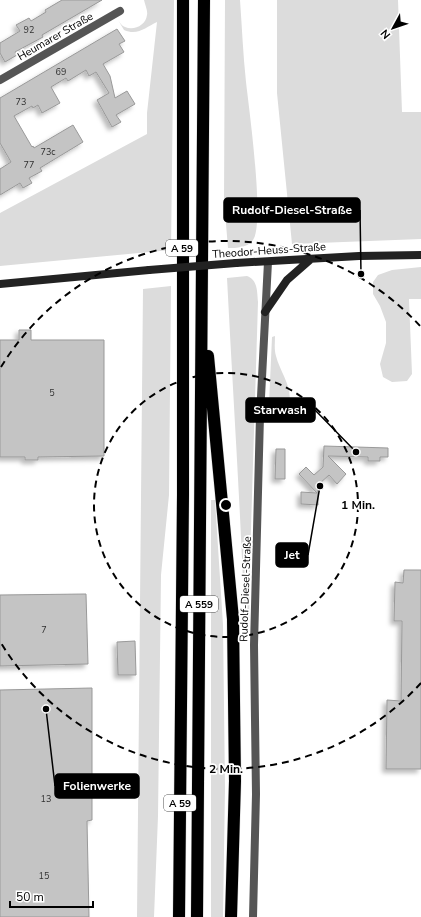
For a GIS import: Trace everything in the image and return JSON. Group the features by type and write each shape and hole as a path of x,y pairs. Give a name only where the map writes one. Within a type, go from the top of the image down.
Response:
{"highway":[{"name":"A 59","path":"179,917 183,495 183,0"},
{"name":"A 59","path":"204,0 202,292 233,619 235,781 231,917"},
{"name":"A 559","path":"197,917 202,292"}],"main road":[{"name":"Theodor-Heuss-Straße","path":"0,284 236,263 359,256 421,255"},
{"path":"265,312 287,280 312,259"}],"street":[{"name":"Heumarer Straße","path":"0,80 120,11"},
{"name":"Rudolf-Diesel-Straße","path":"253,917 256,794 254,646 260,416 268,262"}],"shaded area":[{"path":"144,0 174,0 171,250 0,266 0,213 147,134 147,113 157,22 142,30 129,32 124,30 118,20 123,26 128,28 136,28 142,24 146,19 147,13"},
{"path":"225,0 240,0 245,72 257,190 256,230 253,240 248,245 235,248 228,248 224,200"},
{"path":"277,0 398,0 402,112 421,112 421,239 292,244 277,93"},
{"path":"421,267 421,299 409,299 412,374 407,381 392,382 383,377 380,364 386,343 386,322 380,306 373,294 373,282 378,275 392,270"},
{"path":"247,276 255,283 258,302 249,629 245,632 227,278"},
{"path":"171,286 169,495 161,575 158,816 154,917 137,917 143,289"},
{"path":"275,336 276,356 288,386 290,398 289,404 282,409 273,409 269,404 272,337"},
{"path":"211,500 215,500 223,625 225,788 223,917 211,917"}],"building":[{"path":"62,0 102,0 42,35 43,37 15,52 17,55 5,62 0,53 0,43 20,31 16,25 29,18 31,21 46,12 45,10"},
{"path":"117,29 125,41 119,44 124,52 103,64 110,76 115,98 127,91 135,104 116,115 121,122 112,127 97,100 109,93 96,72 89,76 86,70 68,81 66,78 51,87 60,103 42,113 38,105 33,108 32,106 14,116 32,147 33,146 34,148 73,125 83,142 40,168 42,171 29,178 32,183 23,188 20,183 0,195 0,169 11,162 0,143 0,98"},
{"path":"19,330 31,330 31,340 104,340 104,456 38,457 38,460 25,460 25,457 0,457 0,340 19,340"},
{"path":"324,446 388,448 388,457 380,457 380,461 368,461 368,457 328,456 346,474 337,484 329,475 318,485 318,505 301,504 301,492 317,493 299,474 306,467 314,475 323,467"},
{"path":"276,449 285,449 285,479 275,479"},
{"path":"404,570 421,570 421,769 386,769 387,700 401,701 402,621 394,621 395,582 403,583"},
{"path":"86,594 88,664 0,666 0,595"},
{"path":"135,641 136,675 118,675 117,642"},
{"path":"92,688 92,820 87,821 89,917 0,917 0,690"}],"place":[{"name":"Rudolf-Diesel-Straße","path":"361,274"},
{"name":"Starwash","path":"356,452"},
{"name":"Jet","path":"320,486"},
{"name":"Folienwerke","path":"46,709"}]}
